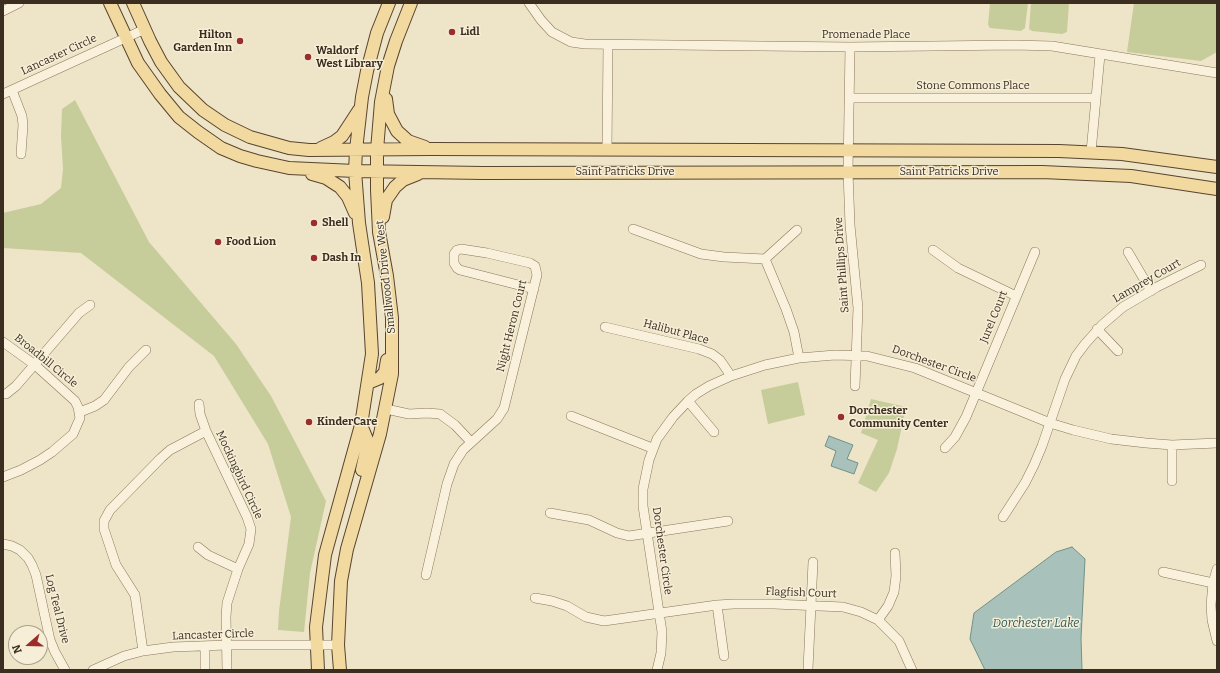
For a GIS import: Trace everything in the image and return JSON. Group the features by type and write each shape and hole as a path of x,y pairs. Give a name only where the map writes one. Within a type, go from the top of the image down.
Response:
{"main road":[{"name":"Saint Patricks Drive","path":"110,3 138,63 160,94 179,117 221,148 240,156 273,166 304,170 424,172 1042,172 1131,176 1217,189"},
{"name":"Saint Patricks Drive","path":"133,3 161,62 180,87 203,110 225,125 250,137 289,148 309,150 1028,150 1090,152 1159,158 1217,167"},
{"name":"Smallwood Drive West","path":"318,670 316,627 325,555 361,425 372,354 368,283 359,223 355,171 356,150 367,71 377,33 390,3"},
{"name":"Smallwood Drive West","path":"340,670 338,645 341,581 347,549 375,454 386,409 392,374 392,318 389,303 387,276 379,232 377,150 381,102 388,66 411,3"},
{"path":"384,86 388,114 397,131 408,141 430,149"},
{"path":"309,150 325,146 342,136 361,107"},
{"path":"304,170 326,178 340,187 351,202 359,223"},
{"path":"379,232 386,200 395,187 403,180 424,172"},
{"path":"368,383 380,378 385,372 389,303"},
{"path":"341,581 345,533 368,449 367,438 361,425"}],"street":[{"path":"3,11 19,3"},
{"name":"Promenade Place","path":"530,3 541,20 558,36 570,42 608,45 850,47 1052,46 1217,73"},
{"name":"Lancaster Circle","path":"3,94 145,29"},
{"path":"607,150 608,45"},
{"name":"Saint Phillips Drive","path":"850,47 848,172 850,225 858,308 855,386"},
{"path":"1090,152 1100,55"},
{"path":"12,90 22,116 23,126 21,154"},
{"name":"Stone Commons Place","path":"850,98 1096,98"},
{"path":"633,229 701,254 765,259 797,230"},
{"name":"Night Heron Court","path":"426,575 450,473 458,457 471,442 497,419 504,408 534,289 538,272 533,264 487,253 461,249 455,251 453,257 454,263 460,270 534,289"},
{"path":"933,250 958,268 1016,296"},
{"name":"Jurel Court","path":"945,448 962,425 1035,252"},
{"path":"1128,252 1151,291"},
{"path":"765,259 790,319 799,358"},
{"name":"Lamprey Court","path":"1003,517 1034,465 1065,379 1080,350 1097,330 1116,313 1151,291 1201,265"},
{"path":"3,394 6,394 16,386 78,313 90,305"},
{"name":"Halibut Place","path":"606,326 699,349 712,354 720,360 731,376"},
{"path":"1097,330 1118,351"},
{"name":"Broadbill Circle","path":"3,342 35,365 75,401 80,412"},
{"path":"3,477 40,460 66,441 73,434 78,424 80,412 95,406 104,400 129,367 146,350"},
{"name":"Dorchester Circle","path":"657,670 662,645 662,632 643,506 643,489 652,448 667,425 688,401 709,386 731,376 765,365 799,358 829,355 856,355 880,358 915,368 1050,423 1073,430 1111,439 1172,445 1217,442"},
{"path":"688,401 714,432"},
{"name":"Mockingbird Circle","path":"199,404 200,414 206,431 247,517 251,529 249,544 238,569 227,603 227,670"},
{"path":"386,409 409,414 440,414 456,425 471,442"},
{"path":"571,416 652,448"},
{"name":"Mockingbird Circle","path":"143,651 135,595 116,564 104,529 104,521 110,510 170,450 206,431"},
{"path":"1172,445 1172,482"},
{"path":"550,513 589,520 617,533 629,536 728,521"},
{"name":"Log Teal Drive","path":"3,544 20,550 28,558 32,565 36,575 50,640 65,670"},
{"path":"198,547 208,556 238,569"},
{"path":"878,620 888,606 894,592 896,576 895,553"},
{"path":"808,670 813,562"},
{"path":"1217,569 1213,583 1211,605 1212,620 1217,641"},
{"path":"1163,572 1213,583"},
{"name":"Flagfish Court","path":"535,598 552,601 566,606 586,617 604,621 717,605 811,605 849,608 878,620 899,641 912,670"},
{"path":"717,605 724,656"},
{"name":"Lancaster Circle","path":"93,670 107,667 124,656 143,651 227,645 338,645"},
{"path":"205,646 205,670"}],"green space":[{"path":"990,3 1028,3 1025,28 1021,31 990,28 988,25"},
{"path":"1031,3 1069,3 1067,32 1062,34 1032,31 1029,29"},
{"path":"1134,3 1217,3 1217,52 1201,61 1127,52"},
{"path":"75,100 149,242 236,344 271,396 326,501 310,573 304,632 278,630 291,517 268,444 214,356 81,253 3,248 3,213 41,204 61,188 63,169 61,137 62,109"},
{"path":"798,382 805,415 768,424 761,390"},
{"path":"871,399 906,407 897,449 889,473 876,492 858,483 878,440 861,433"}],"water":[{"path":"829,436 853,445 847,459 858,463 854,474 831,466 836,451 825,446"},
{"name":"Dorchester Lake","path":"1072,547 1085,559 1081,638 1082,670 985,670 970,639 974,613 1056,552"}],"place":[{"name":"Lidl","path":"452,32"},
{"name":"Hilton Garden Inn","path":"240,41"},
{"name":"Waldorf West Library","path":"308,57"},
{"name":"Shell","path":"314,223"},
{"name":"Food Lion","path":"218,242"},
{"name":"Dash In","path":"314,258"},
{"name":"Dorchester Community Center","path":"841,417"},
{"name":"KinderCare","path":"309,422"}]}
